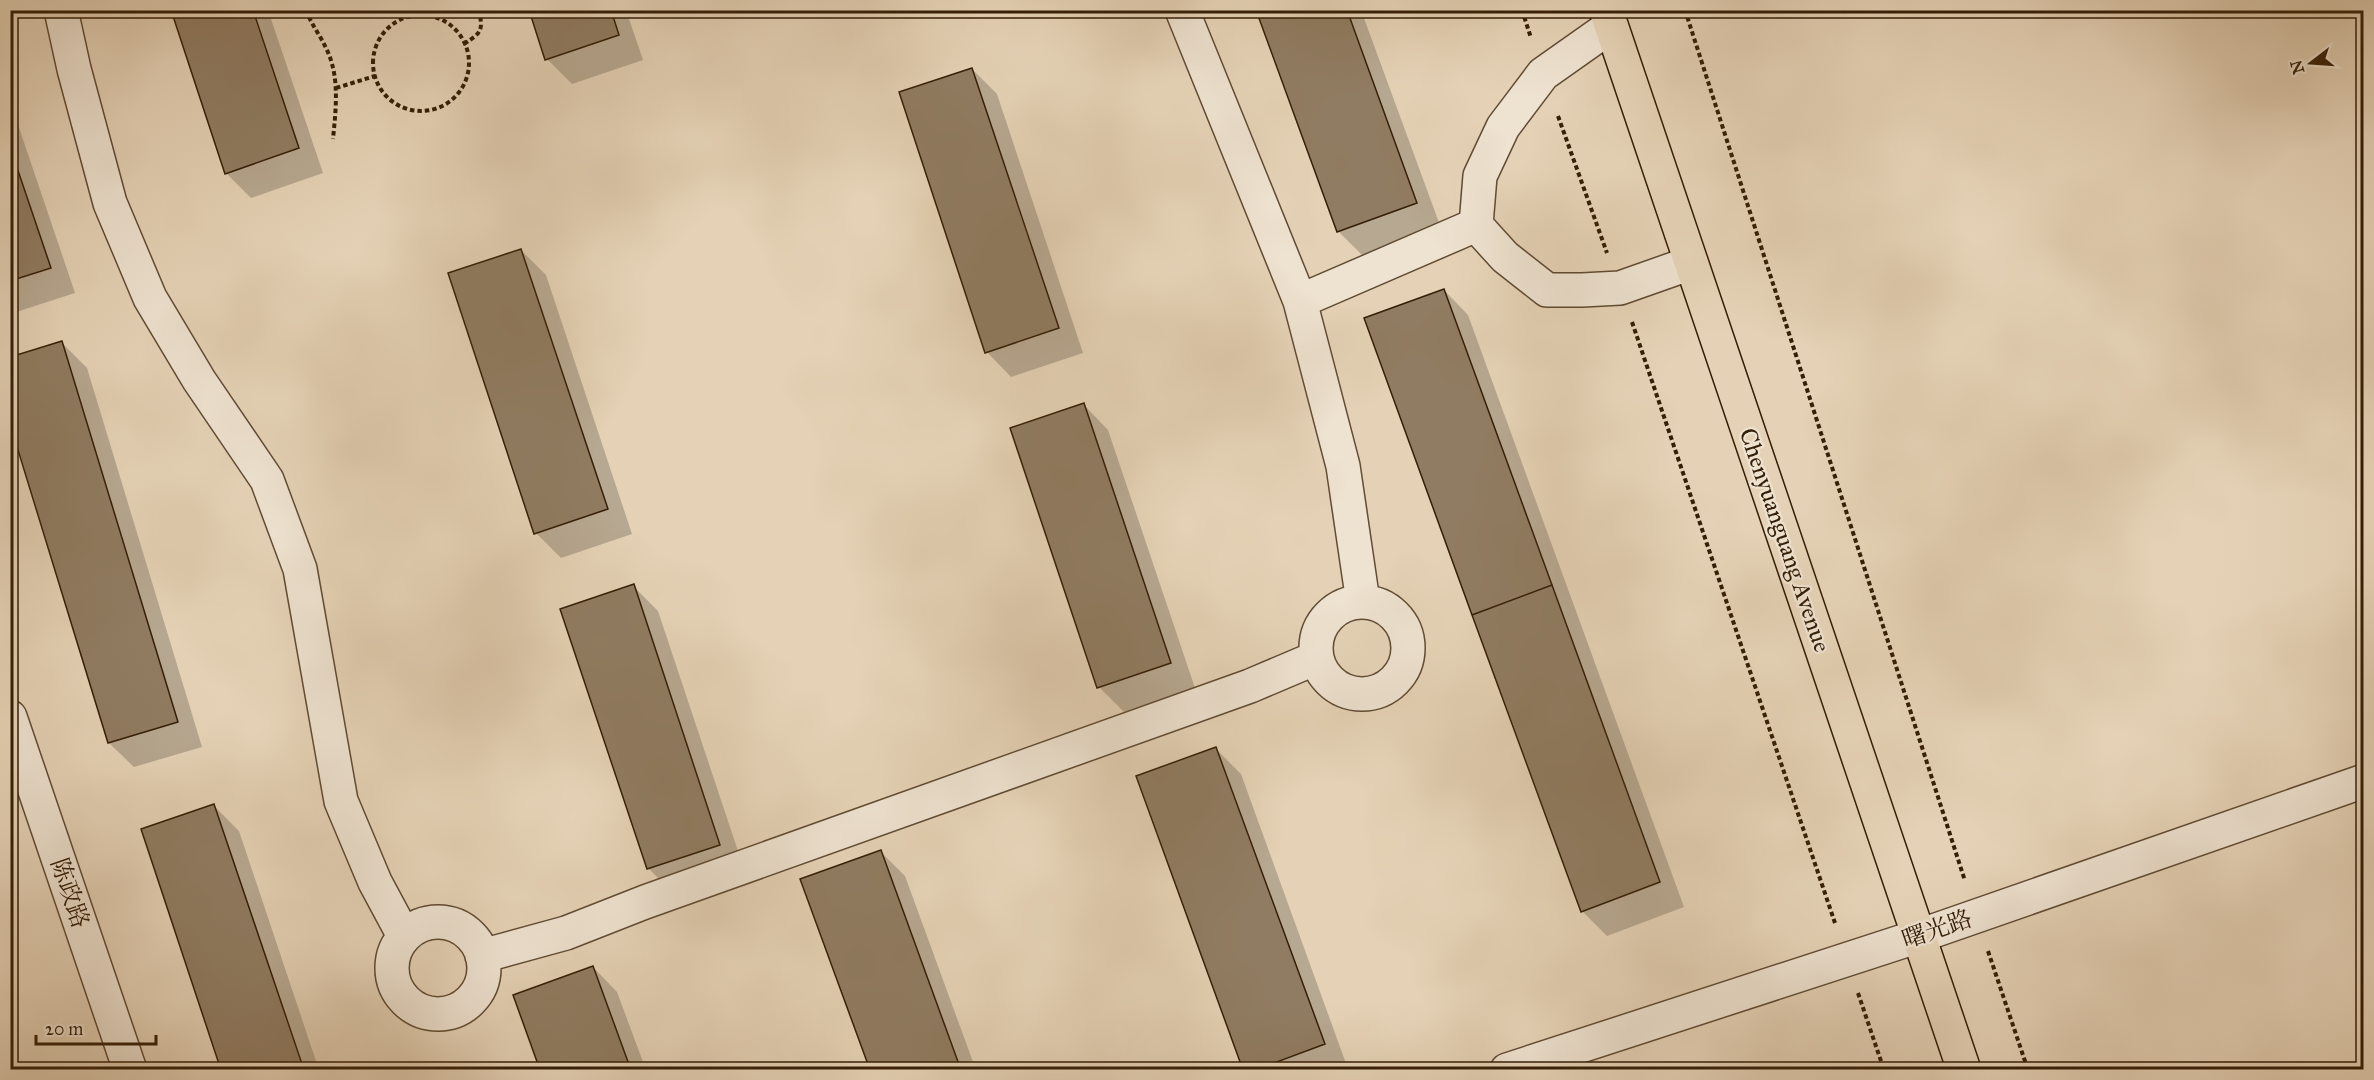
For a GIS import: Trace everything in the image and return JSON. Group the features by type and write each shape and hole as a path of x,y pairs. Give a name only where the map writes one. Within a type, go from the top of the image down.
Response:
{"main road":[{"name":"Chenyuanguang Avenue","path":"1609,18 1964,1070"}],"street":[{"path":"61,10 74,69 110,203 150,298 199,380 267,480 300,569 341,801 375,882 404,936"},
{"path":"1182,10 1300,302 1343,466 1363,602"},
{"path":"1609,18 1543,74 1503,127 1480,176 1476,225 1505,257 1547,290 1620,288 1691,263"},
{"path":"1300,302 1476,225"},
{"path":"1369,602 1389,611 1404,628 1408,650 1402,671 1387,687 1366,695 1344,691 1326,678 1316,658 1317,635 1328,616 1347,604 1369,602"},
{"path":"482,956 566,933 645,902 1250,686 1316,658"},
{"name":"陈政路","path":"10,717 130,1070"},
{"name":"曙光路","path":"1508,1070 1919,936 2364,781"},
{"path":"446,922 466,931 480,948 482,956 484,970 478,991 463,1007 442,1015 420,1011 403,998 393,977 393,955 404,936 423,924 446,922"}],"path":[{"path":"306,10 327,50 336,88 333,139"},
{"path":"464,44 479,34 482,26 479,10"},
{"path":"1522,10 1620,288 1884,1070"},
{"path":"1685,10 1976,916 2028,1070"},
{"path":"425,14 444,20 460,34 468,52 468,72 460,91 445,105 426,111 406,109 389,99 376,83 375,76 372,63 376,44 388,27 405,17 425,14"},
{"path":"336,88 375,76"}],"building":[{"path":"171,10 253,10 299,148 225,174"},
{"path":"529,10 611,10 619,35 545,60"},
{"path":"1256,10 1347,10 1417,203 1337,232"},
{"path":"972,68 1059,328 985,353 899,92"},
{"path":"10,147 51,268 10,281"},
{"path":"521,249 608,509 534,534 448,273"},
{"path":"1444,289 1552,585 1472,615 1364,318"},
{"path":"62,341 178,722 108,743 10,424 10,357"},
{"path":"1084,403 1171,663 1097,688 1010,428"},
{"path":"634,584 720,845 647,869 560,609"},
{"path":"1552,585 1660,882 1581,912 1472,615"},
{"path":"1216,747 1325,1044 1255,1070 1243,1070 1136,776"},
{"path":"214,804 302,1064 286,1070 221,1070 141,829"},
{"path":"881,850 961,1070 870,1070 800,879"},
{"path":"593,966 631,1070 540,1070 513,995"}]}
